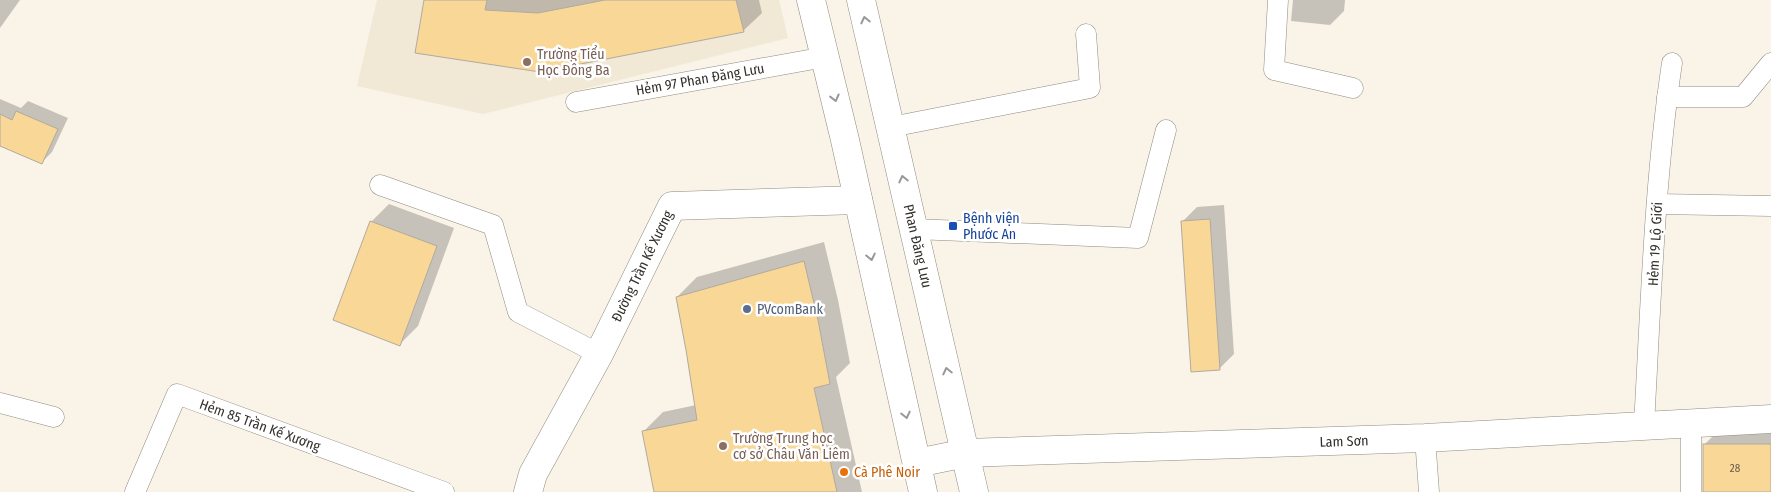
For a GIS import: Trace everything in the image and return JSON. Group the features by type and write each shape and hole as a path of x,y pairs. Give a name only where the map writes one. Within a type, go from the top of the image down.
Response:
{"street":[{"path":"811,0 923,492"},
{"name":"Phan Đăng Lưu","path":"860,0 974,492"},
{"name":"Đường Trần Kế Xương","path":"528,492 533,474 599,354 672,206 858,200"},
{"name":"Lam Sơn","path":"917,463 966,453 1425,438 1771,419"}],"lane":[{"path":"1278,0 1274,70 1352,88"},
{"path":"890,127 1090,88 1086,34"},
{"name":"Hẻm 97 Phan Đăng Lưu","path":"576,102 825,57"},
{"name":"Hẻm 19 Lộ Giới","path":"1644,425 1657,204 1672,63"},
{"path":"1667,97 1743,97 1771,63"},
{"path":"914,229 1138,238 1166,130"},
{"path":"380,185 493,226 518,312 599,354"},
{"path":"1657,204 1771,206"},
{"name":"Hẻm 85 Trần Kế Xương","path":"135,492 177,394 396,484 444,492"},
{"path":"0,403 54,417"},
{"path":"1691,423 1691,492"},
{"path":"1425,438 1429,492"}],"shaded area":[{"name":"Trường Tiểu Học Đông Ba","path":"377,0 779,0 788,38 483,114 357,86"}],"building":[{"path":"424,0 487,0 485,10 538,13 605,0 736,0 744,32 540,72 415,53"},
{"path":"16,111 58,129 42,164 0,146 0,114 12,120"},
{"path":"1210,219 1220,370 1191,372 1181,221"},
{"path":"370,221 437,246 400,346 333,320"},
{"path":"804,261 830,384 814,388 837,492 654,492 642,431 697,420 676,297"},
{"path":"1703,444 1771,444 1771,492 1703,492"}],"place":[{"name":"Trường Tiểu Học Đông Ba","path":"527,62"},
{"name":"Bệnh viện Phước An","path":"953,226"},
{"name":"PVcomBank","path":"747,309"},
{"name":"Trường Trung học cơ sở Châu Văn Liêm","path":"723,446"},
{"name":"Cà Phê Noir","path":"844,472"}]}
